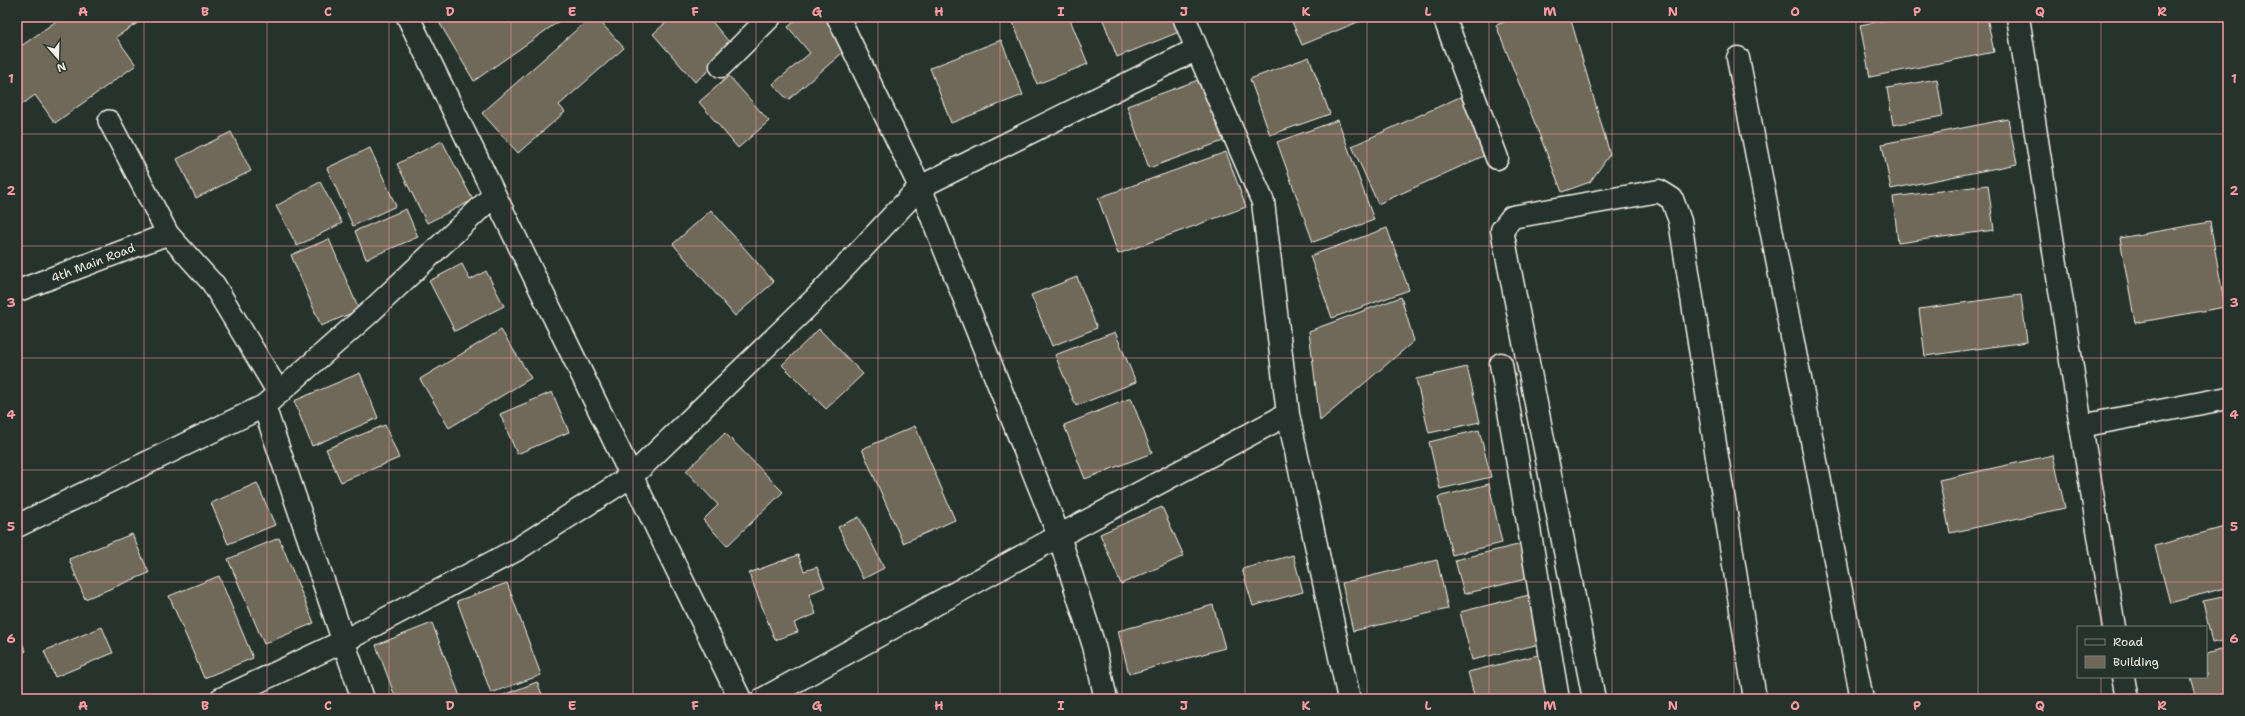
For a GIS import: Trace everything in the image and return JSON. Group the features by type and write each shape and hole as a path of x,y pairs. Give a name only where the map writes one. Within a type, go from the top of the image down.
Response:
{"street":[{"path":"408,17 494,196 633,475 740,699"},
{"path":"720,66 770,17"},
{"path":"838,17 920,187 1059,536 1094,646 1106,699"},
{"path":"1184,17 1263,202 1288,414 1348,699"},
{"path":"1444,17 1498,158"},
{"path":"2018,17 2080,426 2114,626"},
{"path":"221,699 344,641 516,550 633,475 814,300 920,187 1197,49"},
{"path":"1738,58 1862,699"},
{"path":"1594,699 1502,230 1512,217 1659,191 1672,199 1680,221 1755,699"},
{"path":"17,526 271,399 368,314 494,196"},
{"path":"214,285 271,399 363,699"},
{"path":"1501,364 1558,699"},
{"path":"2080,426 2228,398"},
{"path":"763,699 1059,536 1288,414"},
{"path":"2123,678 2127,699"}],"lane":[{"path":"109,121 168,234 214,285"},
{"name":"4th Main Road","path":"17,291 168,234"}],"building":[{"path":"62,17 136,17 139,22 116,37 136,65 55,123 35,95 17,108 17,49"},
{"path":"436,17 565,17 474,81"},
{"path":"591,17 596,17 624,48 559,105 565,112 518,153 482,113"},
{"path":"672,17 708,17 735,49 695,82 653,34"},
{"path":"800,17 823,17 849,47 788,100 773,84 810,53 788,27"},
{"path":"1011,17 1069,17 1088,64 1037,84"},
{"path":"1102,17 1179,17 1184,30 1117,57"},
{"path":"1290,17 1370,17 1302,45"},
{"path":"1518,17 1570,17 1610,154 1590,182 1562,192 1496,25"},
{"path":"1902,17 1987,17 1994,52 1870,77 1860,25"},
{"path":"1001,40 1023,95 951,123 930,68"},
{"path":"1309,57 1330,114 1270,135 1250,79"},
{"path":"729,76 769,121 738,148 699,102"},
{"path":"1201,79 1223,141 1149,168 1127,106"},
{"path":"1937,79 1943,116 1893,125 1887,88"},
{"path":"1462,96 1488,154 1378,204 1352,146"},
{"path":"2008,119 2017,164 1891,189 1882,144"},
{"path":"1338,120 1374,220 1313,242 1277,142"},
{"path":"231,132 251,171 196,198 177,159"},
{"path":"442,141 473,200 427,223 397,164"},
{"path":"370,148 396,206 353,226 327,168"},
{"path":"1226,152 1246,207 1118,254 1098,198"},
{"path":"320,182 342,223 297,246 276,206"},
{"path":"1988,185 1994,230 1898,243 1893,197"},
{"path":"406,209 418,237 366,259 355,231"},
{"path":"711,210 774,282 735,316 673,244"},
{"path":"2210,222 2225,307 2135,323 2120,238"},
{"path":"1387,228 1409,290 1332,318 1310,256"},
{"path":"329,239 359,310 321,326 291,255"},
{"path":"462,264 470,280 486,271 504,306 455,331 429,281"},
{"path":"1077,277 1097,328 1052,346 1031,295"},
{"path":"2021,295 2027,342 1925,356 1919,309"},
{"path":"1401,297 1414,341 1320,421 1309,331"},
{"path":"819,329 863,374 826,409 782,365"},
{"path":"501,330 531,378 449,428 420,379"},
{"path":"1115,332 1136,382 1076,406 1055,355"},
{"path":"1467,367 1480,422 1429,433 1416,379"},
{"path":"360,373 378,418 312,446 294,401"},
{"path":"552,392 569,432 517,454 500,414"},
{"path":"1131,398 1152,453 1085,479 1064,425"},
{"path":"385,425 399,458 341,482 326,449"},
{"path":"915,426 955,520 903,543 862,449"},
{"path":"1479,430 1491,477 1440,489 1429,442"},
{"path":"725,433 783,492 727,546 703,520 718,505 686,471"},
{"path":"2053,455 2065,508 1950,533 1939,480"},
{"path":"257,483 275,525 228,544 211,503"},
{"path":"1489,484 1502,543 1452,555 1438,497"},
{"path":"1162,507 1184,556 1121,584 1100,534"},
{"path":"859,517 884,568 863,579 838,527"},
{"path":"2228,526 2228,587 2170,603 2155,546"},
{"path":"132,534 149,573 85,599 69,559"},
{"path":"279,538 314,623 264,644 228,559"},
{"path":"1522,544 1530,578 1464,594 1455,560"},
{"path":"798,555 804,571 817,567 825,587 809,594 816,614 794,623 798,632 775,640 749,573"},
{"path":"1293,555 1303,592 1253,606 1242,569"},
{"path":"1437,560 1448,609 1353,631 1342,583"},
{"path":"219,576 253,658 204,678 169,596"},
{"path":"507,583 541,675 491,693 457,601"},
{"path":"1529,595 1540,644 1472,660 1460,612"},
{"path":"2228,596 2228,640 2212,643 2203,601"},
{"path":"1213,605 1225,648 1129,674 1118,631"},
{"path":"432,623 461,699 396,699 376,645"},
{"path":"102,627 113,653 55,677 44,651"},
{"path":"17,634 26,651 17,656"},
{"path":"2228,648 2228,698 2197,699 2191,678 2207,678 2207,654"},
{"path":"1538,655 1550,699 1475,699 1468,672"},
{"path":"537,682 544,699 493,699"}]}
